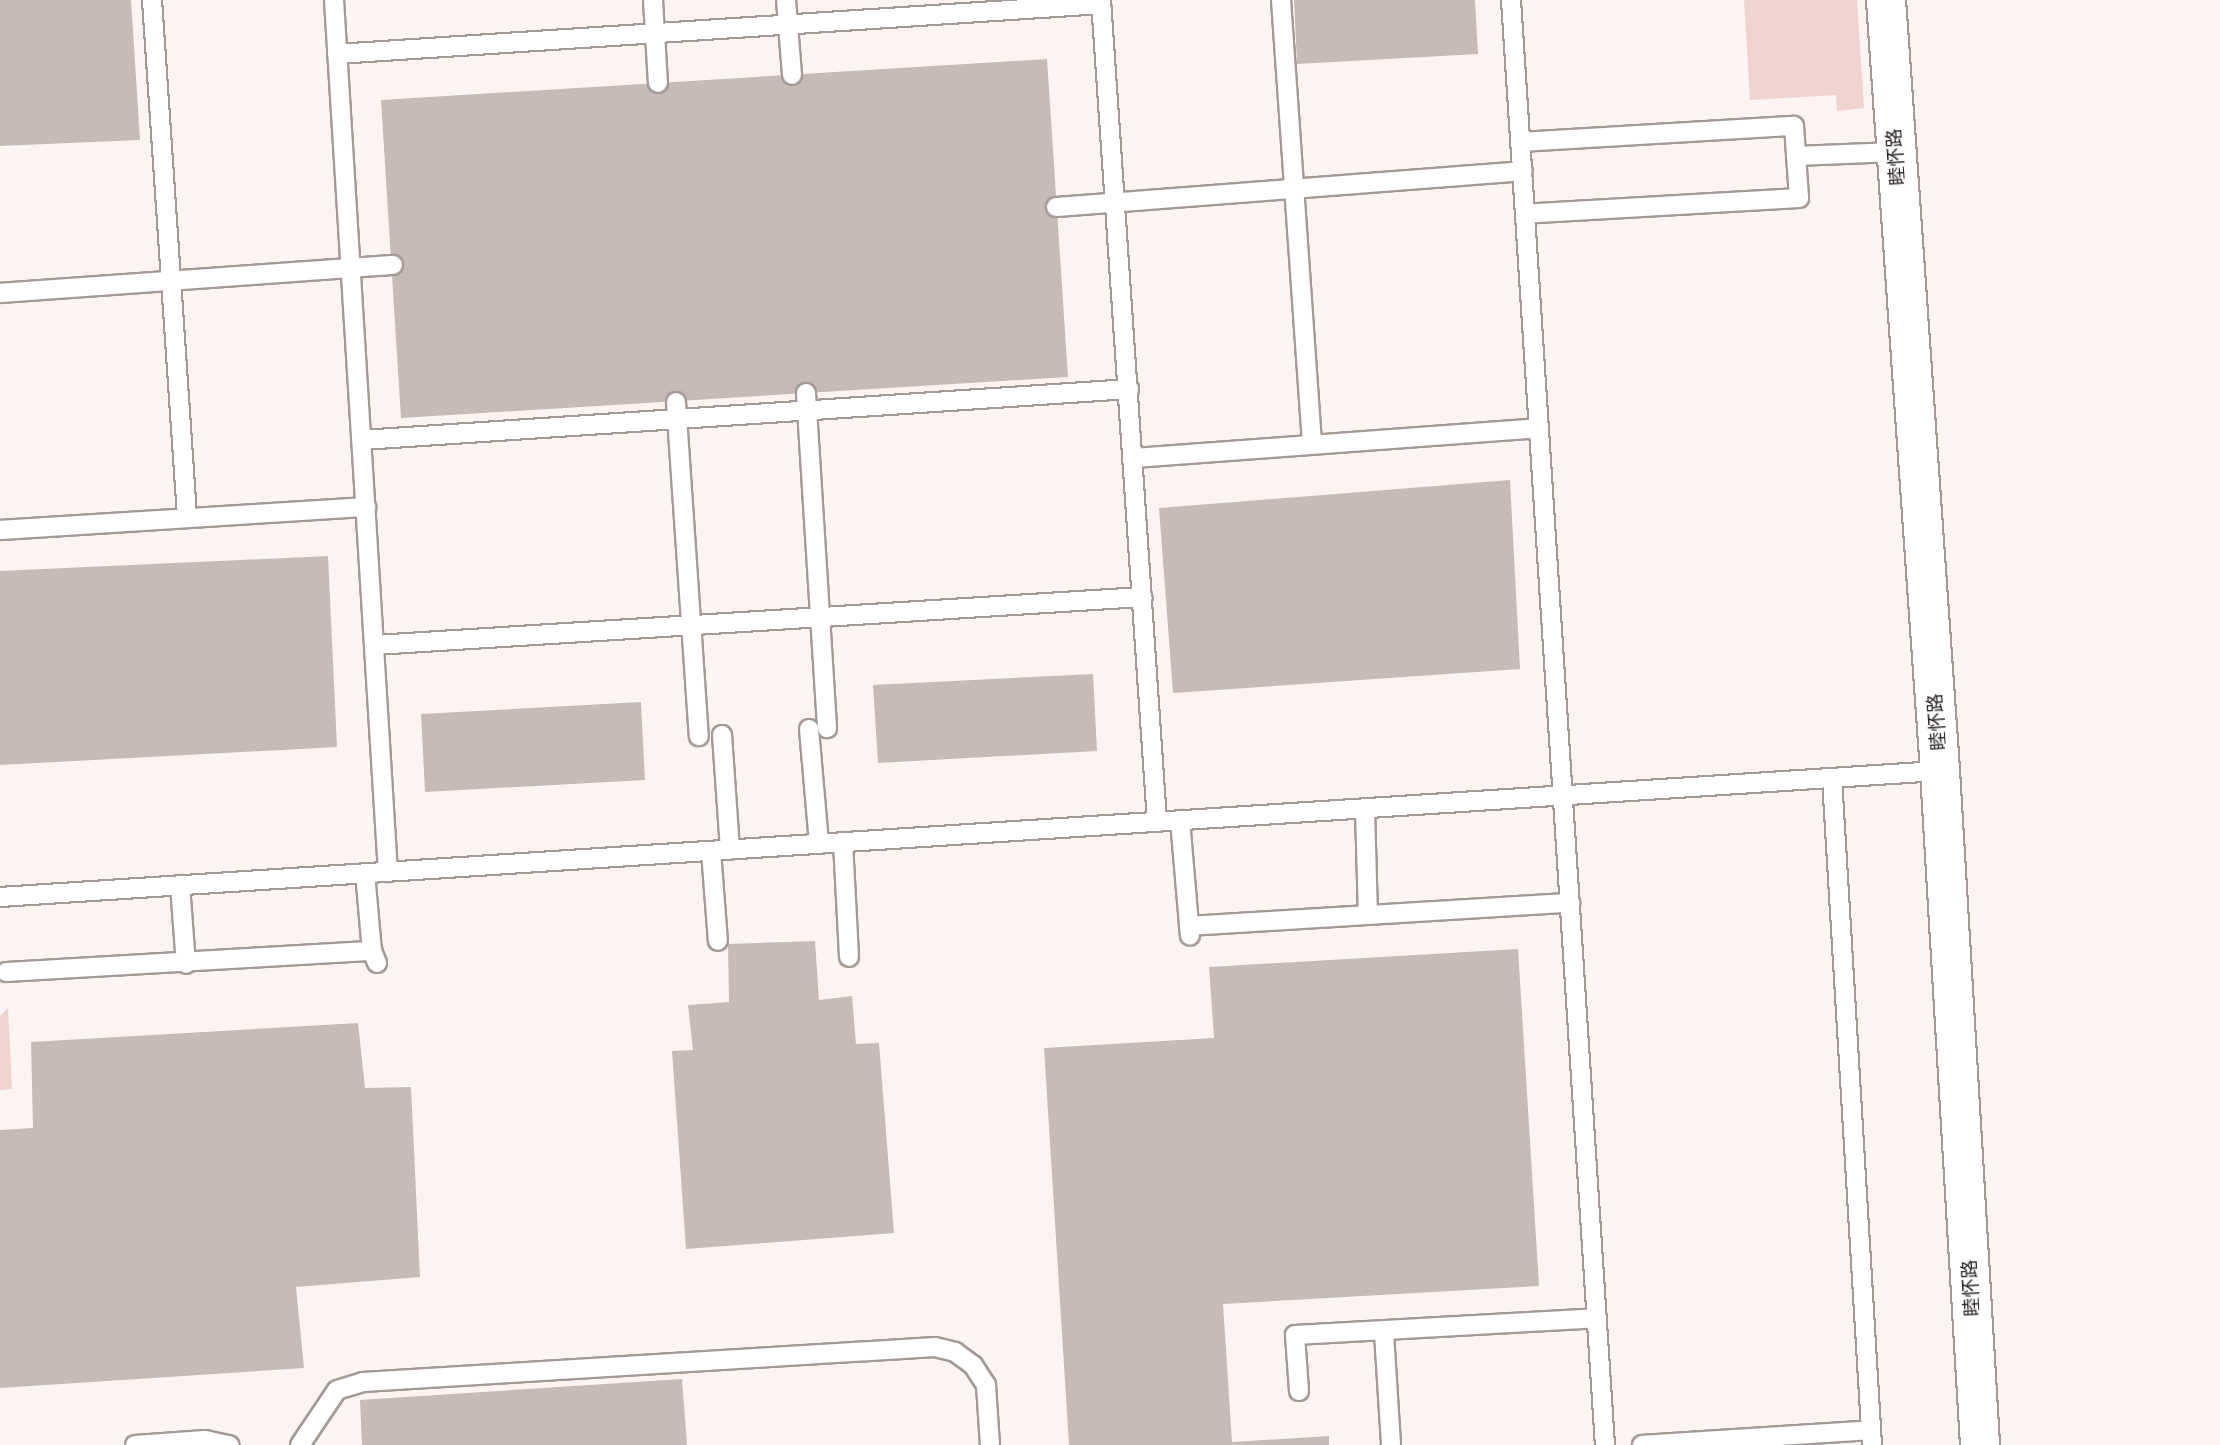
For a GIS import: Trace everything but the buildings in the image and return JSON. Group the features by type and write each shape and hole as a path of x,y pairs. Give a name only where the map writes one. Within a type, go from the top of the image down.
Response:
{"street":[{"name":"睦怀路","path":"1886,0 1940,771 1980,1445"}],"lane":[{"path":"152,0 173,278 187,516"},
{"path":"334,0 388,872"},
{"path":"653,0 658,83"},
{"path":"786,0 792,75"},
{"path":"1281,0 1311,442"},
{"path":"1511,0 1605,1445"},
{"path":"337,54 1101,2 1113,203 1129,389 1146,709 1157,822"},
{"path":"1521,142 1794,126 1799,198 1525,214"},
{"path":"1796,156 1895,152"},
{"path":"1056,207 1522,171"},
{"path":"0,293 173,278 393,265"},
{"path":"362,440 1129,389"},
{"path":"806,393 820,617 819,844"},
{"path":"676,402 699,736"},
{"path":"1133,458 1311,442 1539,428"},
{"path":"0,530 187,516 366,507"},
{"path":"375,645 1142,597"},
{"path":"722,735 730,850"},
{"path":"0,897 1940,771"},
{"path":"1642,1445 1872,1437 1832,778"},
{"path":"1365,809 1368,914"},
{"path":"1180,820 1189,931 1368,914 1570,902"},
{"path":"844,842 849,957"},
{"path":"711,851 718,941"},
{"path":"6,972 375,957 365,873"},
{"path":"180,885 186,964"},
{"path":"1298,1391 1295,1335 1384,1333 1597,1318"},
{"path":"1384,1333 1391,1445"},
{"path":"300,1445 337,1390 363,1382 935,1346 955,1352 973,1365 986,1385 990,1445"},
{"path":"135,1445 205,1440 229,1445"}],"shaded area":[{"path":"1744,0 1857,0 1864,108 1837,111 1836,95 1750,100"},
{"path":"8,1008 12,1089 0,1090 0,1016"}]}
